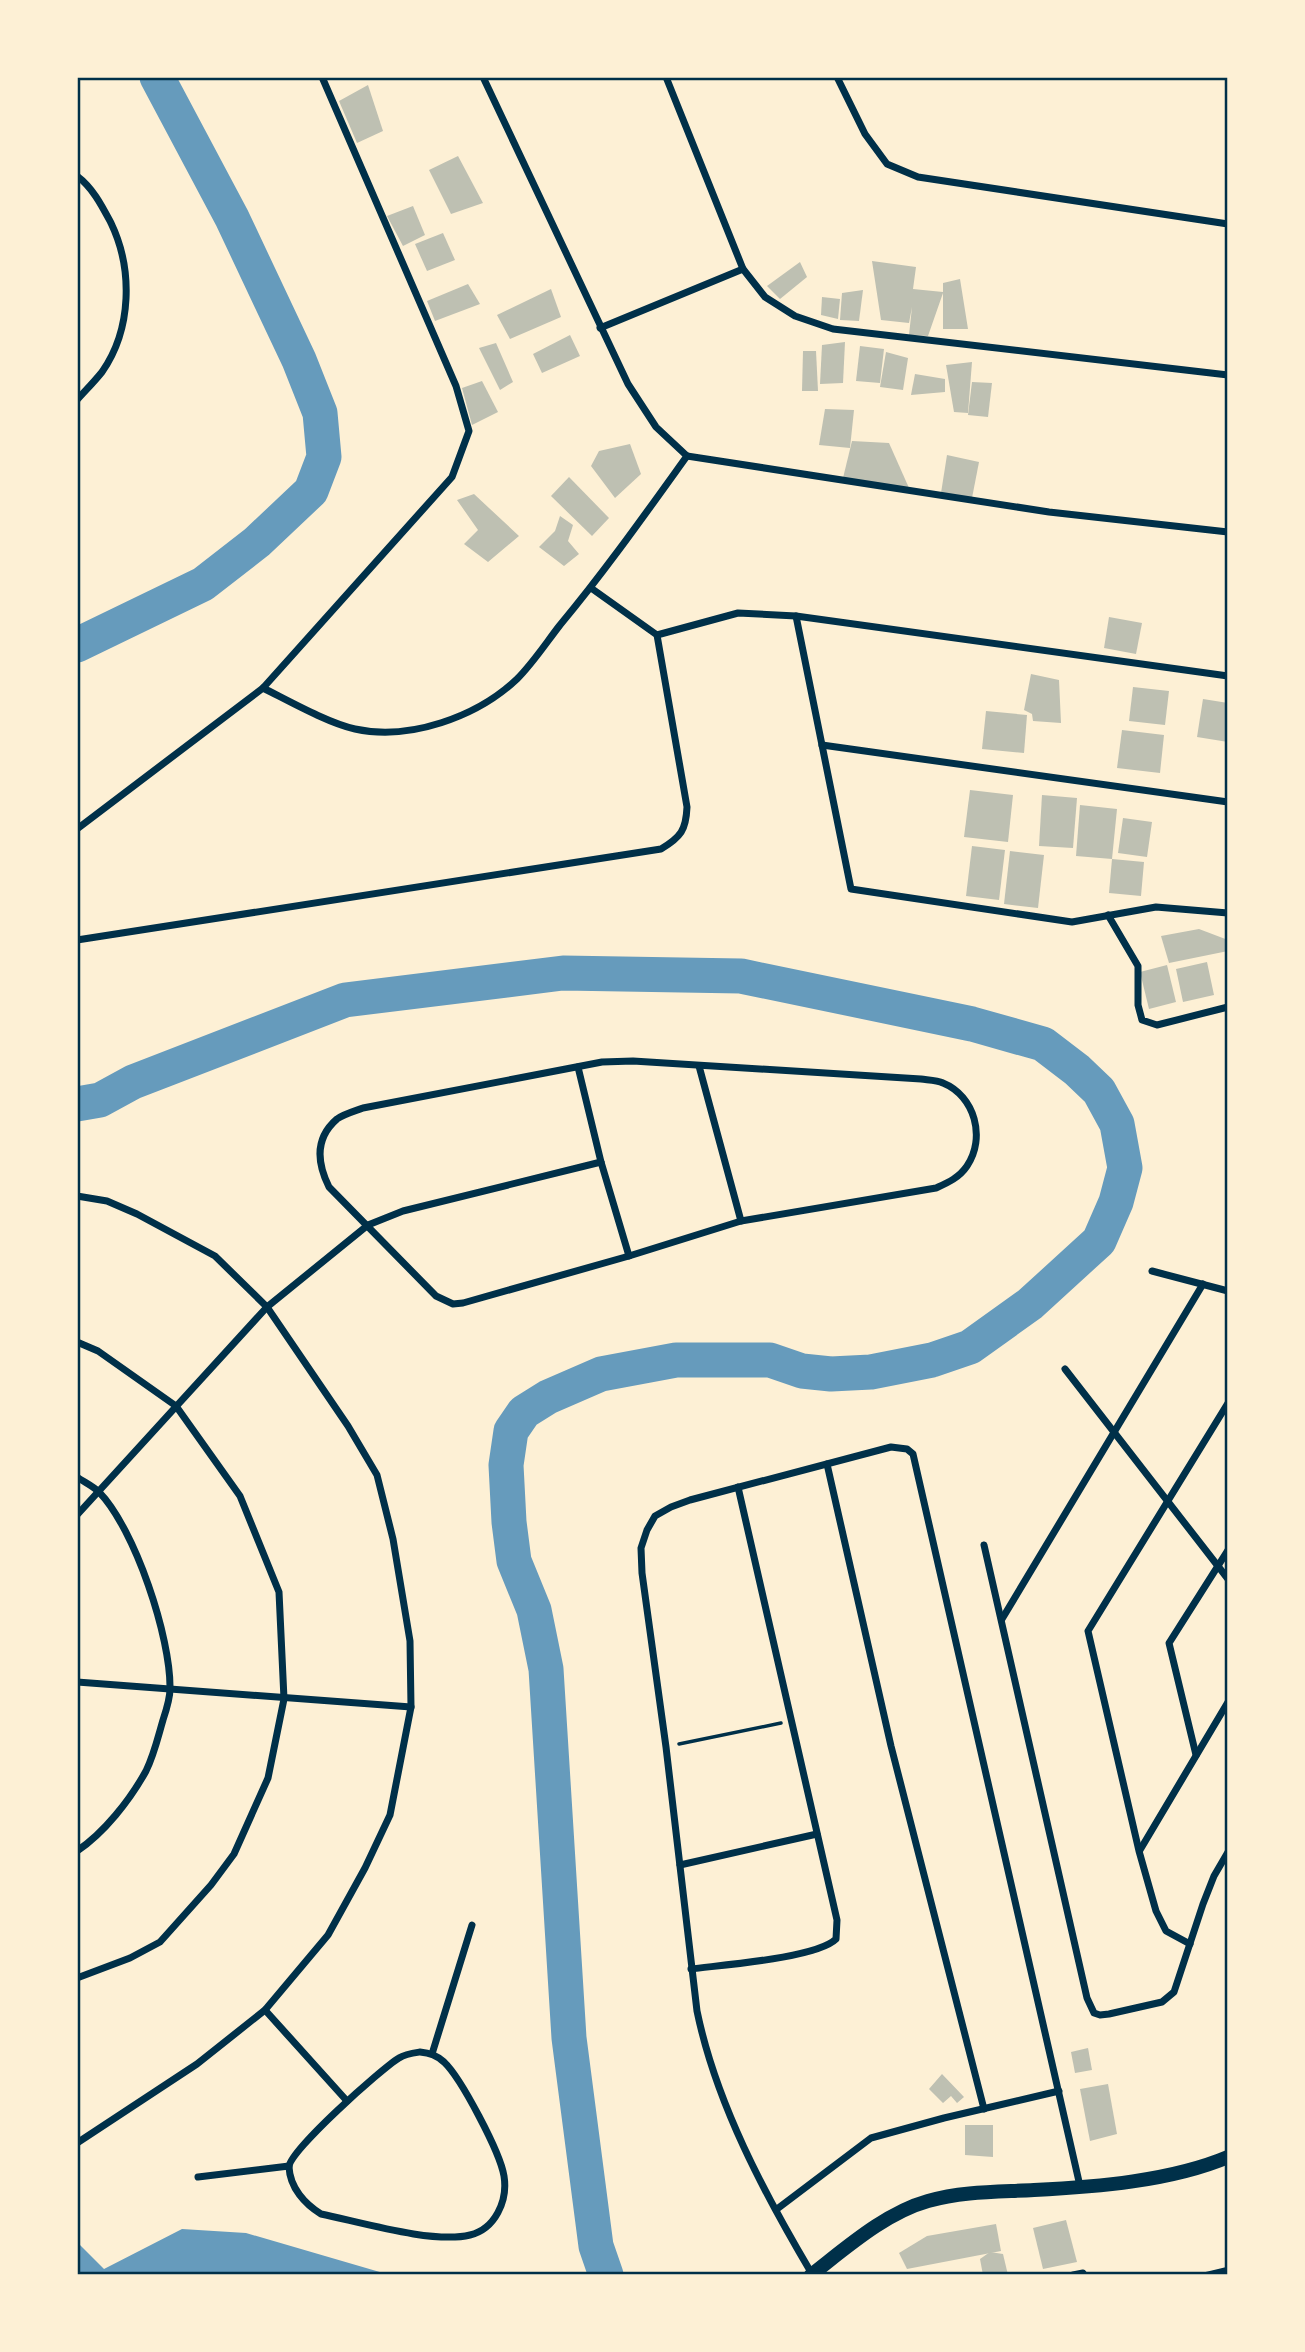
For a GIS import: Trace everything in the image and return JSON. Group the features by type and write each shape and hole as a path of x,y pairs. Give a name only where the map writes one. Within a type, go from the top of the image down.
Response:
{"main road":[{"path":"812,2275 856,2240 886,2221 926,2202 960,2194 1139,2180 1194,2169 1228,2157"}],"street":[{"path":"77,829 264,688 452,477 469,431 456,386 322,77"},
{"path":"483,77 628,384 656,426 687,456 1049,512 1228,532"},
{"path":"666,77 743,270 765,297 795,316 832,329 1228,375"},
{"path":"836,77 865,134 887,164 918,177 1228,224"},
{"path":"77,176 96,197 117,236 124,261 127,288 126,311 114,351 103,370 77,400"},
{"path":"600,328 743,270"},
{"path":"264,688 302,708 355,729 397,732 438,724 485,703 517,679 591,588 687,456"},
{"path":"77,940 661,849 677,840 686,823 687,807 657,635 591,588"},
{"path":"657,635 738,614 796,616 1228,676"},
{"path":"796,616 851,889 1072,922 1156,907 1228,913"},
{"path":"822,745 1228,802"},
{"path":"1108,915 1138,966 1138,1005 1142,1020 1157,1025 1228,1007"},
{"path":"633,1061 699,1066 942,1082 957,1091 970,1105 977,1128 975,1150 966,1168 953,1180 936,1188 741,1220 463,1304 453,1304 436,1296 329,1187 321,1171 321,1143 339,1117 363,1108 602,1062 633,1061"},
{"path":"699,1066 741,1220"},
{"path":"578,1067 628,1256"},
{"path":"77,1515 267,1307 368,1225 403,1211 601,1162"},
{"path":"77,1196 107,1202 137,1214 204,1249 215,1256 267,1307 348,1426 377,1475 393,1539 411,1641 411,1707 390,1815 365,1868 328,1935 265,2010 197,2064 77,2143"},
{"path":"1152,1271 1228,1290"},
{"path":"1002,1620 1203,1284"},
{"path":"77,1342 98,1351 176,1406 240,1496 279,1592 284,1699 268,1778 234,1854 211,1885 160,1942 120,1962 77,1978"},
{"path":"1065,1369 1228,1579"},
{"path":"1191,1944 1174,1937 1160,1922 1139,1851 1088,1631 1228,1402"},
{"path":"812,2275 730,2118 704,2044 691,1969 666,1746 642,1573 642,1548 647,1530 655,1516 690,1500 891,1447 907,1448 913,1454 1080,2186"},
{"path":"827,1464 891,1746 984,2109"},
{"path":"77,1477 98,1490 114,1511 141,1562 166,1651 170,1690 155,1750 146,1771 98,1836 77,1851"},
{"path":"691,1969 796,1954 824,1947 836,1940 837,1920 738,1487"},
{"path":"984,1545 1087,1997 1094,2013 1109,2014 1163,2002 1174,1992 1214,1876 1228,1852"},
{"path":"1196,1755 1169,1643 1228,1550"},
{"path":"77,1682 411,1707"},
{"path":"1139,1851 1228,1702"},
{"path":"680,1865 817,1834"},
{"path":"432,2054 472,1925"},
{"path":"265,2010 347,2101"},
{"path":"420,2052 432,2054 453,2071 461,2084 504,2175 503,2198 497,2216 485,2229 471,2235 450,2238 321,2214 305,2204 296,2191 289,2166 294,2154 347,2101 399,2057 420,2052"},
{"path":"776,2209 871,2138 1059,2091"},
{"path":"198,2178 289,2166"},
{"path":"1073,2275 1084,2274"}],"lane":[{"path":"1203,2275 1228,2269"}],"path":[{"path":"666,1746 791,1720"}],"water":[{"path":"182,2229 246,2233 390,2275 77,2275 77,2242 104,2269"}],"building":[{"path":"368,85 383,131 357,143 339,101"},
{"path":"458,156 483,203 451,214 429,170"},
{"path":"413,206 425,235 403,246 387,216"},
{"path":"443,233 455,260 427,271 415,244"},
{"path":"872,261 916,267 913,289 943,292 943,283 960,279 968,329 943,329 943,293 928,336 909,335 912,307 909,323 881,320"},
{"path":"800,262 807,277 780,299 767,286"},
{"path":"468,284 480,304 435,321 427,301"},
{"path":"551,289 561,317 510,339 497,315"},
{"path":"863,290 859,321 840,320 842,293"},
{"path":"822,297 840,299 838,319 821,315"},
{"path":"570,335 580,356 542,373 533,354"},
{"path":"845,342 843,383 820,384 822,345"},
{"path":"496,343 513,382 500,390 479,348"},
{"path":"860,346 884,349 880,383 856,381"},
{"path":"803,351 816,351 818,391 802,391"},
{"path":"886,352 908,358 903,390 880,387"},
{"path":"972,362 968,413 954,412 946,365"},
{"path":"915,374 945,379 945,392 911,395"},
{"path":"482,381 498,412 472,425 462,388"},
{"path":"972,382 992,383 988,417 968,415"},
{"path":"825,409 854,410 850,448 819,445"},
{"path":"852,441 889,443 909,488 843,478"},
{"path":"630,444 641,474 615,498 591,466 599,451"},
{"path":"947,455 979,462 972,498 941,493"},
{"path":"569,477 609,518 592,536 551,496"},
{"path":"474,494 519,536 488,562 464,544 478,530 457,500"},
{"path":"560,516 573,525 568,541 579,554 564,566 539,547 555,531"},
{"path":"1109,617 1142,623 1136,654 1104,648"},
{"path":"1031,674 1059,680 1061,723 1033,721 1032,714 1024,710"},
{"path":"1133,687 1169,691 1165,725 1129,721"},
{"path":"1203,699 1228,703 1228,742 1197,737"},
{"path":"986,711 1027,715 1024,753 982,749"},
{"path":"1122,730 1164,735 1160,773 1117,768"},
{"path":"970,790 1013,795 1008,842 964,837"},
{"path":"1042,795 1077,798 1073,848 1039,846"},
{"path":"1080,805 1117,809 1112,859 1076,856"},
{"path":"1123,818 1152,822 1147,857 1118,853"},
{"path":"972,846 1005,850 999,900 966,896"},
{"path":"1010,851 1044,855 1038,908 1004,904"},
{"path":"1112,859 1144,862 1141,896 1109,893"},
{"path":"1199,929 1228,940 1228,951 1169,963 1161,936"},
{"path":"1207,962 1214,995 1183,1002 1176,969"},
{"path":"1167,965 1176,1002 1149,1009 1140,972"},
{"path":"1088,2048 1092,2070 1075,2073 1071,2052"},
{"path":"942,2074 964,2097 957,2103 951,2096 943,2103 929,2089"},
{"path":"1108,2084 1117,2134 1090,2141 1080,2089"},
{"path":"965,2125 993,2125 993,2157 965,2155"},
{"path":"1066,2220 1077,2262 1043,2269 1033,2228"},
{"path":"996,2224 1001,2251 907,2269 899,2253 927,2236"},
{"path":"990,2252 1003,2254 1008,2275 983,2275 980,2259"}],"waterway":[{"path":"77,645 203,584 257,542 311,491 324,457 320,413 299,360 232,218 157,77"},
{"path":"77,1104 100,1100 133,1082 345,1000 563,973 741,976 972,1024 1043,1044 1099,1091 1117,1124 1125,1168 1116,1202 1099,1241 1030,1304 970,1347 932,1360 871,1372 831,1374 802,1371 770,1360 676,1360 601,1374 548,1397 524,1412 511,1431 506,1465 509,1522 514,1561 534,1610 546,1669 569,2038 596,2246 606,2275"}]}
